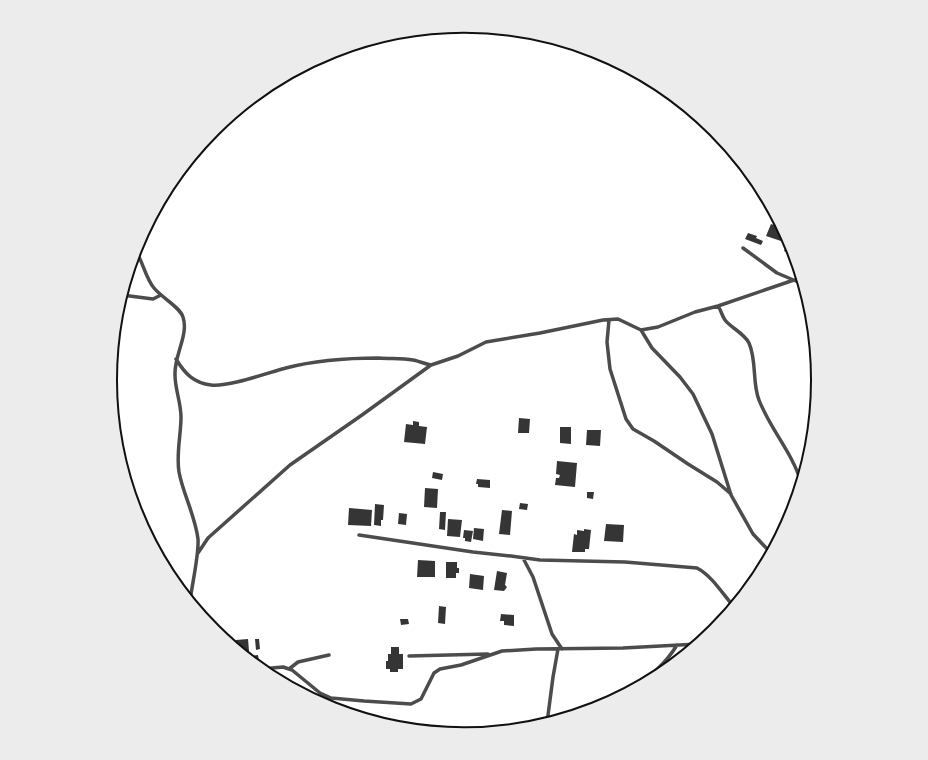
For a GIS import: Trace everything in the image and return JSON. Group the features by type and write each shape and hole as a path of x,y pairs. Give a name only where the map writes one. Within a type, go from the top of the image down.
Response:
{"street":[{"path":"743,248 777,273 794,280"},
{"path":"139,258 152,286 161,296 177,307 183,315 186,326 176,359 175,377 181,416 178,449 179,471 196,526 198,540 198,553 191,594"},
{"path":"641,330 658,326 695,312 718,306 772,286 794,280"},
{"path":"128,296 153,299 161,296"},
{"path":"718,306 724,319 748,342 752,355 758,399 778,438 788,450 798,472"},
{"path":"198,553 208,538 290,465 431,365 458,356 486,342 618,319 641,330 652,348 680,377 692,394 712,434 731,495 753,534 767,549"},
{"path":"609,320 607,342 610,369 626,420 633,429 717,482 731,495"},
{"path":"176,359 187,375 194,381 212,385 230,383 295,365 327,360 353,358 396,359 412,360 431,365"},
{"path":"359,535 473,552 540,560 625,562 696,568 704,572 711,579 730,602"},
{"path":"523,558 533,577 552,634 560,649 553,677 548,716"},
{"path":"270,668 283,667 289,669 299,675 320,693 331,698 411,704 422,699 434,673 440,669 461,665 502,651 622,648 689,644"},
{"path":"662,666 669,658 677,645"},
{"path":"409,656 493,654"},
{"path":"289,669 298,662 329,655"}],"building":[{"path":"771,224 774,225 781,240 781,241 766,236"},
{"path":"748,233 757,236 756,238 763,241 761,245 745,239"},
{"path":"519,418 530,419 529,433 518,433"},
{"path":"413,421 419,422 419,426 427,427 425,444 404,442 406,424 413,425"},
{"path":"560,427 571,427 571,444 560,443"},
{"path":"587,430 601,430 600,446 586,445"},
{"path":"557,461 577,463 575,487 555,485 556,478 559,478 560,475 556,474"},
{"path":"433,472 443,474 442,480 432,478"},
{"path":"477,479 490,480 490,488 478,487 478,484 476,484"},
{"path":"425,488 438,489 437,508 424,507"},
{"path":"587,492 594,492 593,499 587,498"},
{"path":"520,503 528,504 527,510 519,509"},
{"path":"375,504 384,505 381,526 374,525"},
{"path":"349,508 372,510 371,526 348,525"},
{"path":"502,510 512,511 510,535 499,534"},
{"path":"440,512 446,512 445,530 439,529"},
{"path":"399,513 407,514 406,525 398,524"},
{"path":"448,519 462,520 460,537 447,536"},
{"path":"606,524 624,525 623,542 604,541"},
{"path":"474,528 484,529 483,541 473,539"},
{"path":"584,529 591,530 589,549 585,549 585,552 572,552 574,534 577,535 577,530 584,531"},
{"path":"464,530 473,531 471,542 465,541 465,538 463,538"},
{"path":"418,560 435,561 435,577 417,577"},
{"path":"446,562 457,562 459,573 456,573 456,578 446,578"},
{"path":"497,571 507,573 505,585 507,587 504,591 494,590"},
{"path":"470,574 484,576 483,590 469,588"},
{"path":"439,606 446,607 445,624 438,623"},
{"path":"501,614 514,615 514,626 504,625 504,621 500,621"},
{"path":"400,619 408,619 409,624 401,625"},
{"path":"248,639 249,651 236,642 236,640"},
{"path":"255,639 259,639 260,649 256,650"},
{"path":"391,647 399,647 399,654 403,654 403,669 398,669 398,672 390,672 390,669 386,669 386,661 388,661 388,654 391,654"}]}
